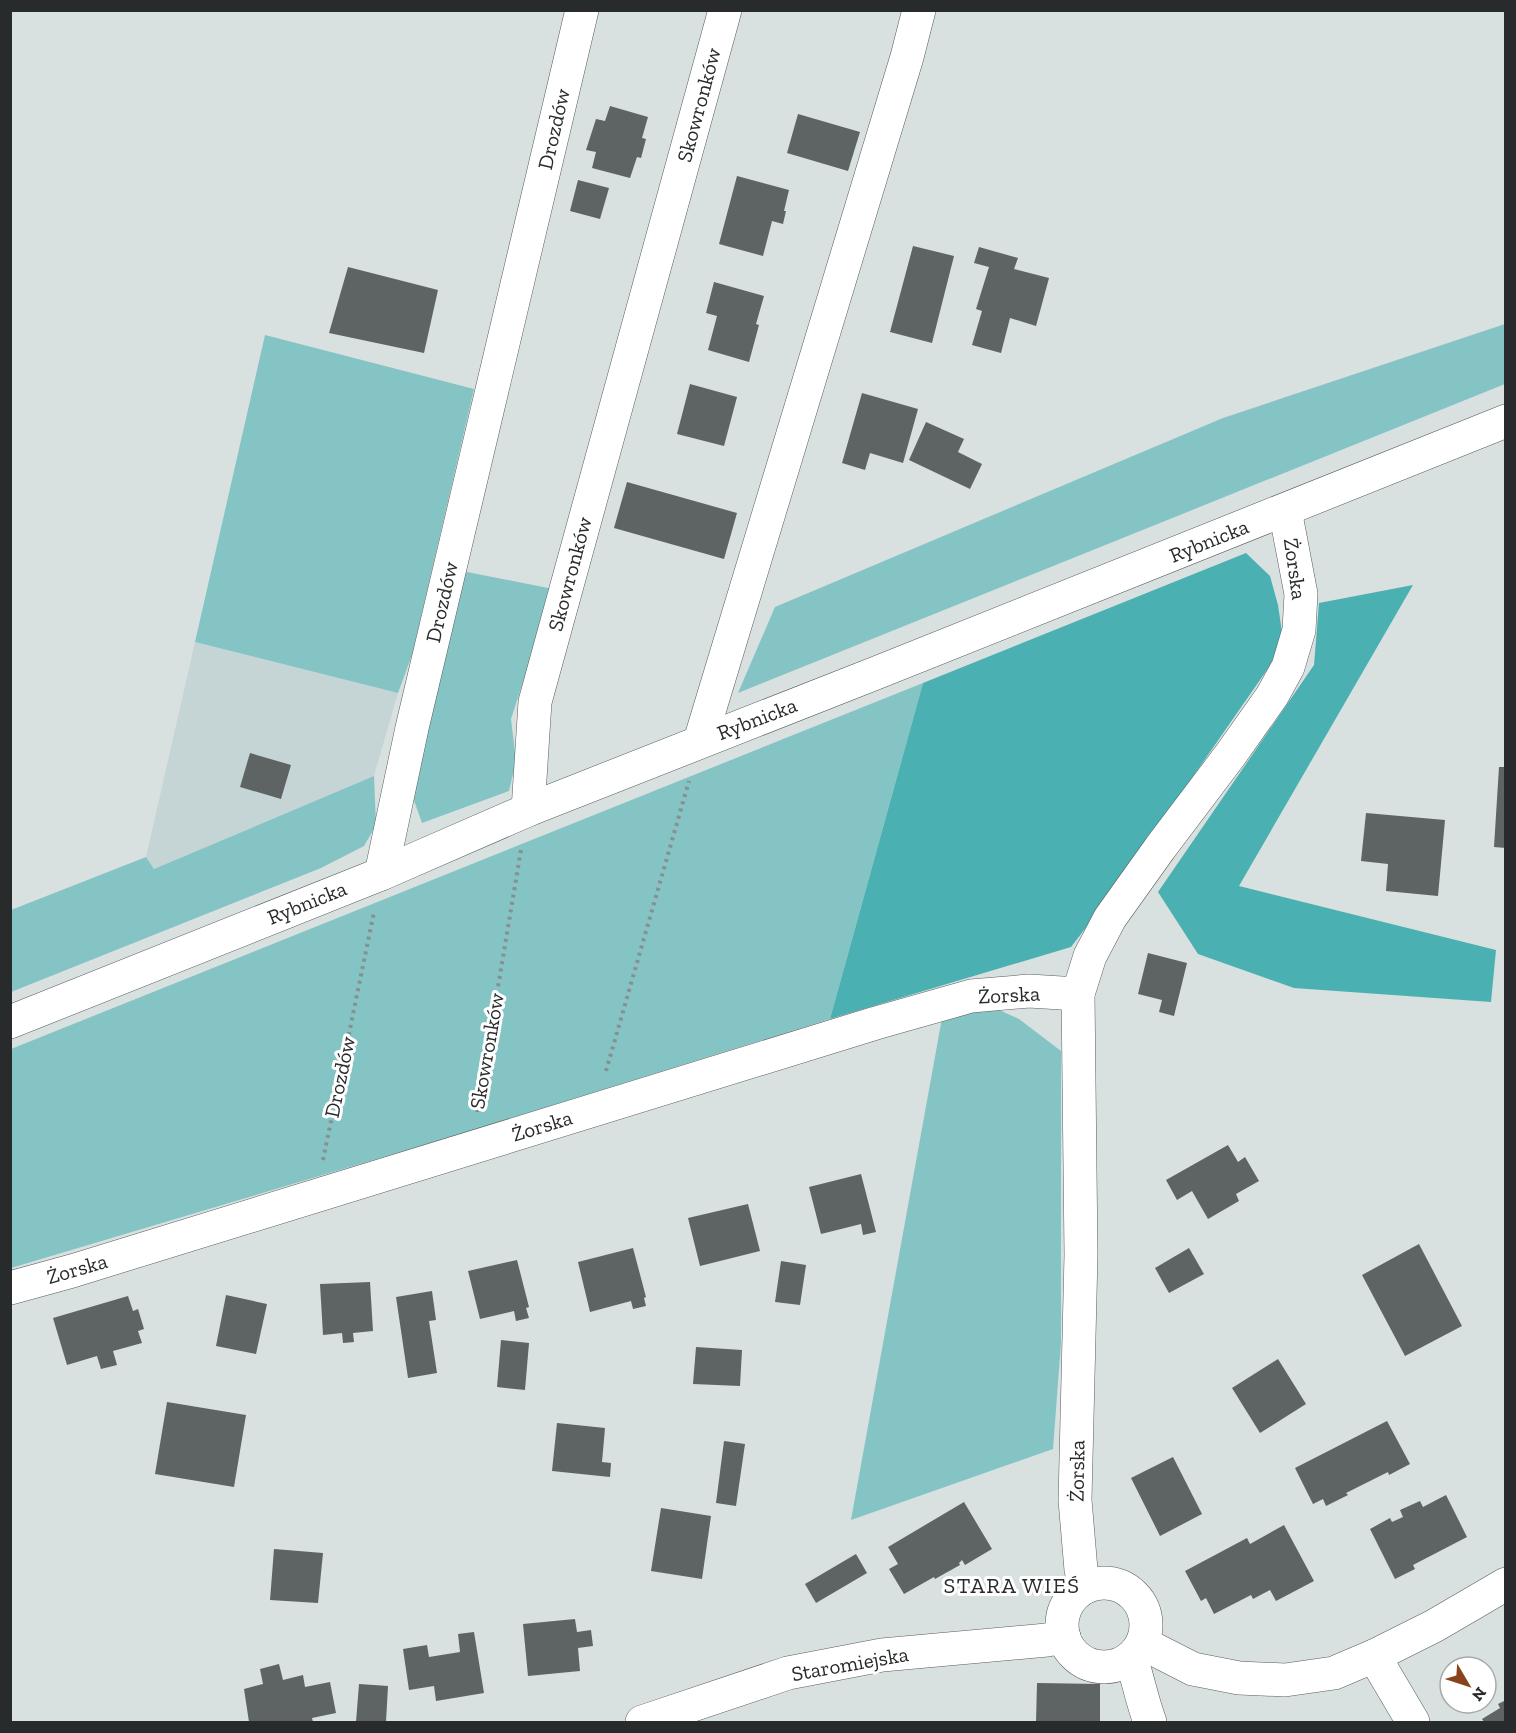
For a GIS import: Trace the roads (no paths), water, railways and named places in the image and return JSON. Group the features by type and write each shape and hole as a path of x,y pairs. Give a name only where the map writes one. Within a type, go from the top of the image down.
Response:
{"street":[{"name":"Drozdów","path":"381,874 412,728 582,10"},
{"name":"Skowronków","path":"528,810 535,702 725,10"},
{"path":"700,741 907,57 919,10"},
{"name":"Rybnicka","path":"10,1022 381,874 528,810 700,741 876,674 1506,422"},
{"name":"Żorska","path":"1086,1587 1081,1570 1076,1500 1081,1255 1078,994 1090,956 1110,918 1231,754 1272,696 1288,667 1299,630 1301,594 1285,510"},
{"name":"Żorska","path":"10,1288 971,996 1029,991 1078,994"},
{"path":"1137,1650 1112,1666 1102,1667 1082,1661 1074,1654 1064,1637 1062,1625 1064,1613 1076,1593 1098,1583 1111,1583 1123,1587 1142,1605 1146,1617 1146,1630 1137,1650 1138,1679 1141,1698 1150,1722"},
{"path":"1137,1650 1193,1669 1239,1678 1285,1680 1334,1673 1434,1626 1506,1584"},
{"name":"Staromiejska","path":"642,1722 789,1673 882,1654 1064,1637"},
{"path":"1374,1656 1413,1722"}],"district":[{"name":"STARA WIEŚ","path":"1012,1585"}]}
